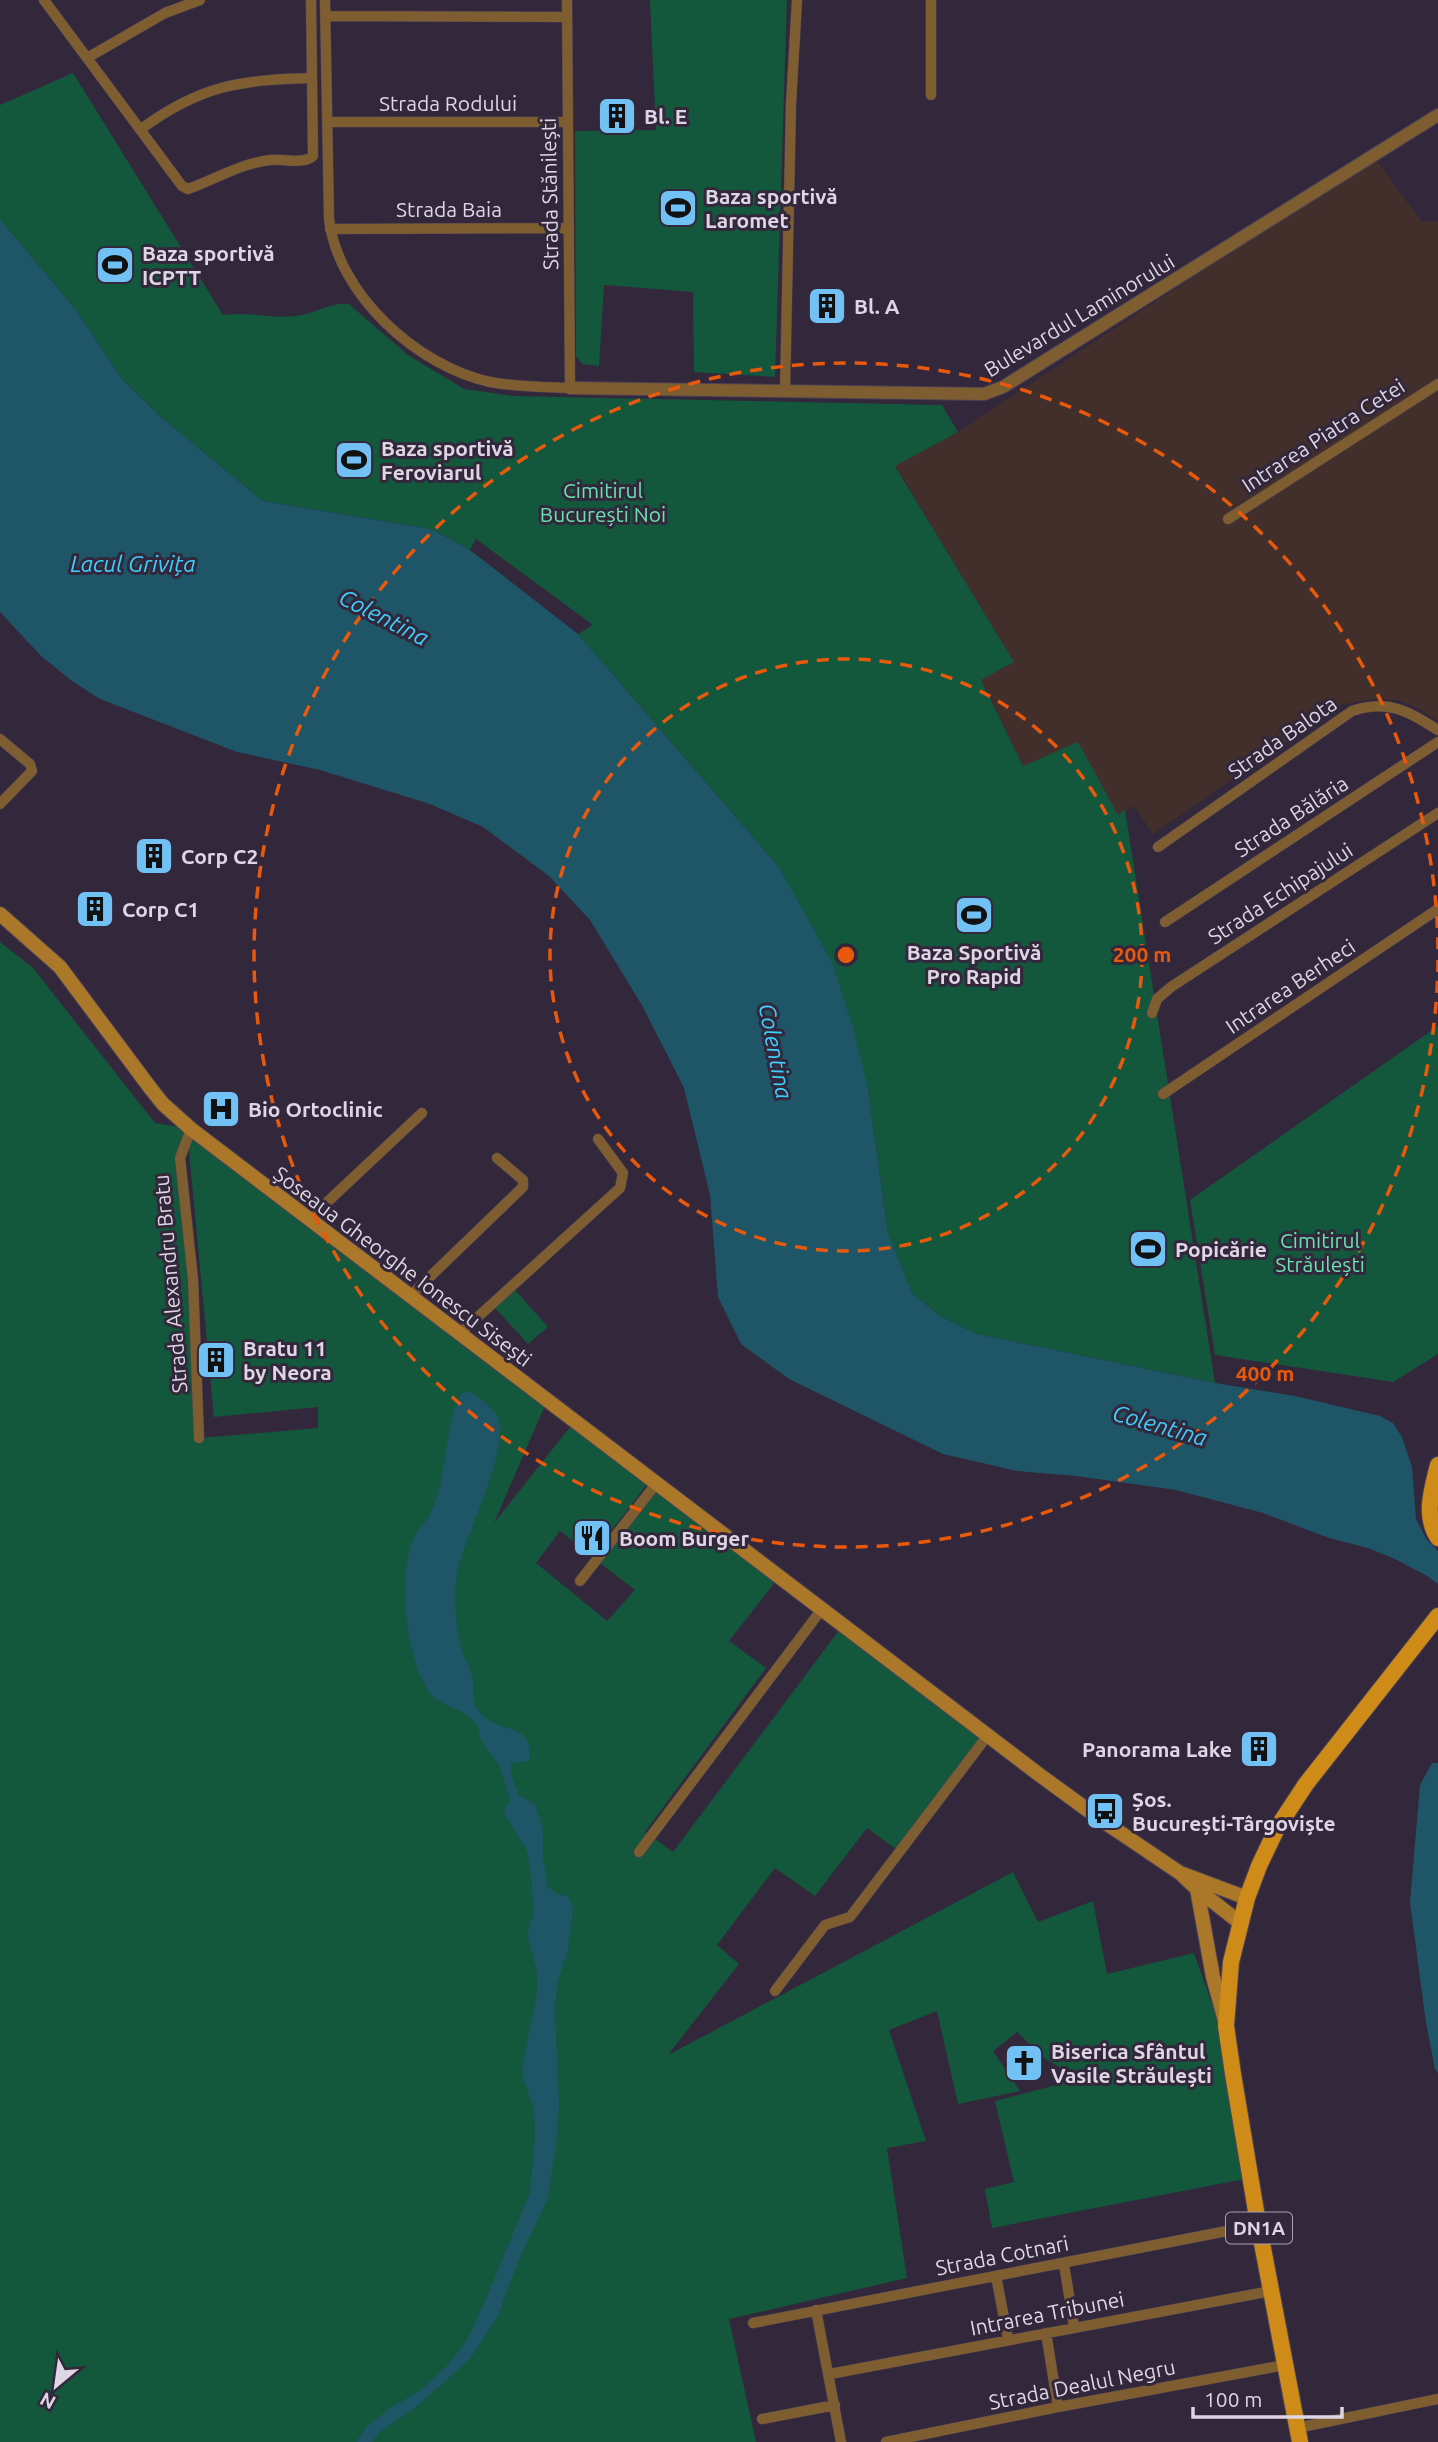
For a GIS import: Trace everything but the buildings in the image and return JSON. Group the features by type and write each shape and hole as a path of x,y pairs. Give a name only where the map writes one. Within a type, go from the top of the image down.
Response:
{"main road":[{"name":"Șoseaua Gheorghe Ionescu Sisești","path":"0,914 60,967 151,1089 170,1111 191,1129 988,1735 1100,1819 1180,1873 1239,1922"},
{"path":"1438,1465 1429,1513 1431,1525 1438,1538"},
{"name":"DN1A","path":"1299,2435 1258,2225 1226,2026 1231,1962 1247,1898 1267,1848 1291,1806 1438,1616"},
{"name":"Șoseaua Gheorghe Ionescu Sisești","path":"1180,1873 1200,1878 1247,1898"},
{"path":"1196,1889 1213,1977 1226,2026"}],"street":[{"path":"87,58 165,13 200,0"},
{"path":"44,1 182,186 191,189 241,166 272,160 311,159 313,156 311,0"},
{"path":"325,0 330,229 343,267 362,298 382,319 424,352 470,376 491,382 570,387"},
{"name":"Strada Stănilești","path":"567,0 570,387"},
{"path":"785,391 792,92 797,0"},
{"path":"931,0 931,95"},
{"path":"325,16 567,17"},
{"path":"141,128 169,108 212,89 262,80 312,78"},
{"name":"Bulevardul Laminorului","path":"570,387 984,394 1003,387 1438,115"},
{"name":"Strada Rodului","path":"328,122 567,122"},
{"name":"Strada Baia","path":"330,229 568,228"},
{"name":"Intrarea Piatra Cetei","path":"1228,519 1438,384"},
{"name":"Strada Balota","path":"1158,847 1352,711 1380,705 1396,707 1438,730"},
{"path":"0,738 30,764 32,771 0,804"},
{"name":"Strada Bălăria","path":"1165,922 1438,742"},
{"name":"Strada Echipajului","path":"1152,1013 1157,999 1171,987 1438,813"},
{"name":"Intrarea Berheci","path":"1163,1094 1438,909"},
{"path":"310,1221 422,1113"},
{"name":"Strada Alexandru Bratu","path":"191,1129 184,1140 180,1158 193,1279 199,1438"},
{"path":"459,1334 620,1188 622,1173 598,1139"},
{"path":"410,1296 523,1187 523,1180 497,1158"},
{"path":"580,1581 656,1484"},
{"path":"639,1852 822,1609"},
{"path":"775,1991 825,1924 850,1917 988,1735"},
{"name":"Strada Cotnari","path":"753,2323 1258,2225"},
{"path":"1064,2264 1074,2327"},
{"path":"996,2276 1008,2339"},
{"name":"Intrarea Tribunei","path":"830,2374 1271,2291"},
{"path":"817,2310 841,2442"},
{"path":"1046,2333 1059,2407"},
{"name":"Strada Dealul Negru","path":"886,2442 1285,2365"},
{"path":"1299,2435 1438,2399"},
{"path":"762,2419 835,2405"}],"shaded area":[{"path":"1374,157 1422,222 1438,221 1438,721 1414,706 1398,700 1372,699 1340,705 1153,834 1134,806 1118,815 1023,766 981,679 1014,662 895,465 958,432"}],"green space":[{"name":"Baza sportivă Laromet","path":"650,0 787,0 775,377 694,372 693,292 604,285 599,366 582,364 576,356 575,131 656,130"},
{"name":"Baza Sportivă Pro Rapid","path":"73,73 223,315 291,316 307,314 336,304 349,304 408,355 464,389 513,396 942,405 958,432 895,466 1014,662 981,680 1023,766 1078,742 1118,815 1125,810 1215,1383 977,1334 940,1316 912,1293 888,1233 868,1089 778,866 578,634 593,625 476,539 470,550 431,529 263,501 162,418 121,378 77,311 0,219 0,105"},
{"path":"0,942 33,968 155,1123 191,1129 180,1158 199,1438 318,1428 318,1407 214,1417 188,1140 192,1133 547,1401 494,1523 574,1422 651,1479 592,1556 560,1531 536,1563 607,1621 635,1590 596,1560 656,1484 779,1577 729,1641 766,1668 645,1832 673,1852 843,1625 988,1735 900,1852 867,1828 815,1896 775,1868 717,1945 739,1964 668,2055 1013,1872 1038,1922 1093,1901 1107,1974 1194,1953 1229,2052 1250,2178 992,2228 985,2189 1014,2182 995,2101 1079,2079 1044,2058 1017,2032 993,2051 1020,2091 958,2104 937,2011 889,2030 926,2141 887,2148 907,2278 729,2319 756,2442 0,2442"},
{"name":"Cimitirul Străulești","path":"1438,1026 1438,1354 1393,1382 1215,1355 1190,1200"},
{"path":"515,1290 548,1327 528,1344 495,1308"}],"water":[{"name":"Lacul Grivița","path":"0,219 77,311 121,378 162,418 263,501 431,529 470,550 578,634 778,866 833,964 868,1089 888,1233 912,1293 940,1316 977,1334 1215,1383 1295,1396 1380,1416 1393,1423 1402,1437 1412,1467 1416,1519 1427,1540 1438,1551 1438,1584 1397,1560 1368,1548 1329,1538 1263,1513 1176,1490 1017,1471 943,1454 789,1379 741,1344 718,1297 710,1195 684,1088 643,1007 590,920 549,876 483,827 430,804 320,770 237,752 100,699 41,656 0,612"},
{"path":"469,1391 495,1412 500,1431 492,1473 466,1543 456,1581 456,1616 460,1643 472,1677 476,1707 486,1719 527,1739 530,1748 529,1761 511,1763 512,1777 519,1796 535,1804 543,1830 543,1858 548,1887 557,1894 568,1896 573,1908 568,1950 557,1984 555,2013 559,2104 556,2147 547,2200 518,2262 497,2318 470,2359 417,2406 379,2433 372,2442 356,2442 367,2426 422,2389 448,2365 467,2340 530,2192 535,2137 534,2108 524,2082 522,2067 537,1992 537,1971 527,1935 533,1914 527,1851 503,1811 510,1801 502,1774 497,1762 482,1743 473,1720 434,1697 421,1677 410,1638 405,1594 409,1553 415,1534 434,1506 453,1415 462,1393"},
{"path":"1432,1763 1438,1763 1438,2073 1426,2023 1410,1902 1420,1785"}],"place":[{"name":"Bl. E","path":"617,116"},
{"name":"Baza sportivă Laromet","path":"678,208"},
{"name":"Baza sportivă ICPTT","path":"115,265"},
{"name":"Bl. A","path":"827,306"},
{"name":"Baza sportivă Feroviarul","path":"354,460"},
{"name":"Corp C2","path":"154,856"},
{"name":"Corp C1","path":"95,909"},
{"name":"Baza Sportivă Pro Rapid","path":"974,915"},
{"name":"Bio Ortoclinic","path":"221,1109"},
{"name":"Popicărie","path":"1148,1249"},
{"name":"Bratu 11 by Neora","path":"216,1360"},
{"name":"Boom Burger","path":"592,1538"},
{"name":"Panorama Lake","path":"1259,1749"},
{"name":"Șos. București-Târgoviște","path":"1105,1811"},
{"name":"Biserica Sfântul Vasile Străulești","path":"1024,2063"}],"park label":[{"name":"Cimitirul București Noi","path":"603,502"}],"water label":[{"name":"Colentina","path":"384,617"},
{"name":"Colentina","path":"776,1051"},
{"name":"Colentina","path":"1160,1425"}]}
